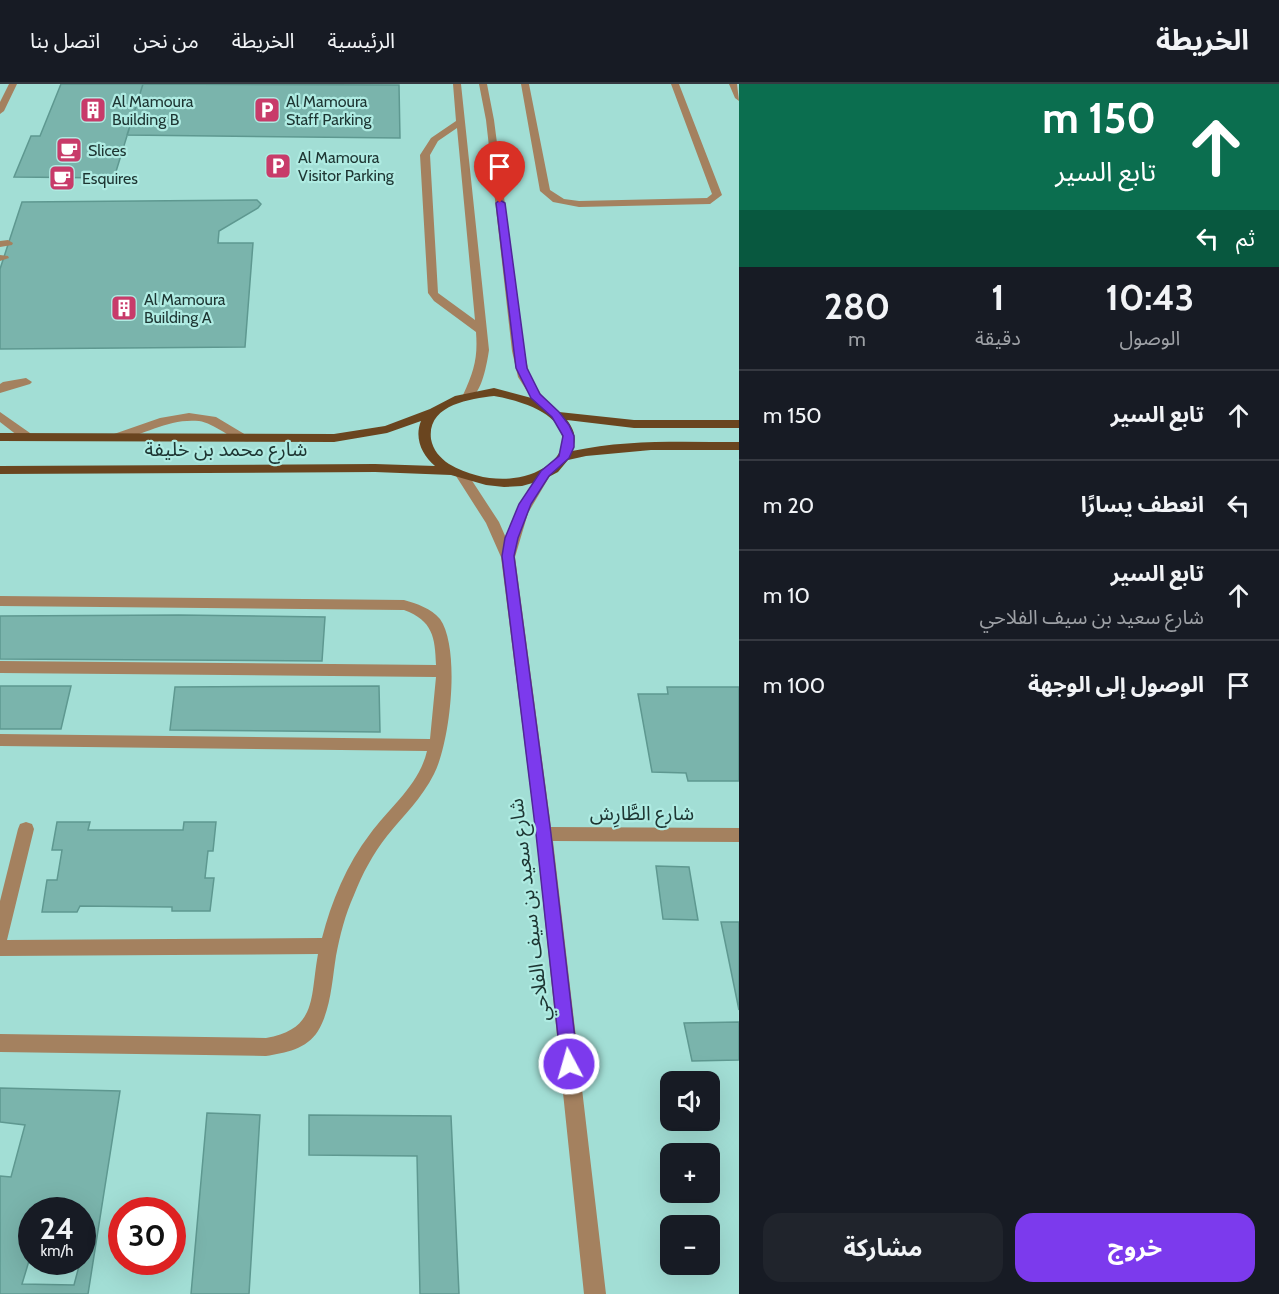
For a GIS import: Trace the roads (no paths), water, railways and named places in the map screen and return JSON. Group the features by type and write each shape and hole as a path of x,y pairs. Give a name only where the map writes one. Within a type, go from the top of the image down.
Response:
{"main road":[{"path":"564,458 568,447 568,436 564,425 556,415 542,405 511,395 494,392 469,395 448,402 433,412 426,424 424,436 428,449 437,461 456,474 482,482 505,483 526,480 545,474 564,458 611,447 639,445 739,447"},
{"name":"شارع محمد بن خليفة","path":"0,437 334,438 387,429 433,412"},
{"path":"556,415 633,423 739,424"},
{"name":"شارع محمد بن خليفة","path":"0,470 375,468 456,474"}],"street":[{"path":"0,111 13,84"},
{"path":"457,84 483,350 481,368 469,395"},
{"path":"483,84 518,351 524,378 542,405"},
{"path":"525,84 545,191 548,195 562,202 579,204 710,201 717,195 717,192 675,84"},
{"path":"733,84 739,98"},
{"path":"460,122 433,140 427,147 425,155 433,293 482,331"},
{"path":"0,389 26,382"},
{"path":"0,416 26,436"},
{"path":"118,437 170,421 192,417 212,420 245,438"},
{"name":"شارع سعيد بن سيف الفلاحي","path":"456,474 487,514 508,556 544,834 595,1294"},
{"name":"شارع سعيد بن سيف الفلاحي","path":"508,556 517,521 534,488 545,474"},
{"path":"0,601 404,605 424,613 437,627 442,671 442,716 438,746 429,771 375,840 343,899 328,946 320,1006 313,1023 300,1038 284,1046 266,1047 0,1043"},
{"path":"0,667 442,671"},
{"path":"0,740 438,746"},
{"path":"0,937 26,829"},
{"name":"شارع الطَّارِش","path":"544,834 739,835"},
{"path":"0,948 328,946"}],"place":[{"name":"Al Mamoura Building B","path":"93,110"},
{"name":"Al Mamoura Staff Parking","path":"267,110"},
{"name":"Slices","path":"69,150"},
{"name":"Al Mamoura Visitor Parking","path":"278,166"},
{"name":"Esquires","path":"62,178"},
{"name":"Al Mamoura Building A","path":"124,308"}]}
